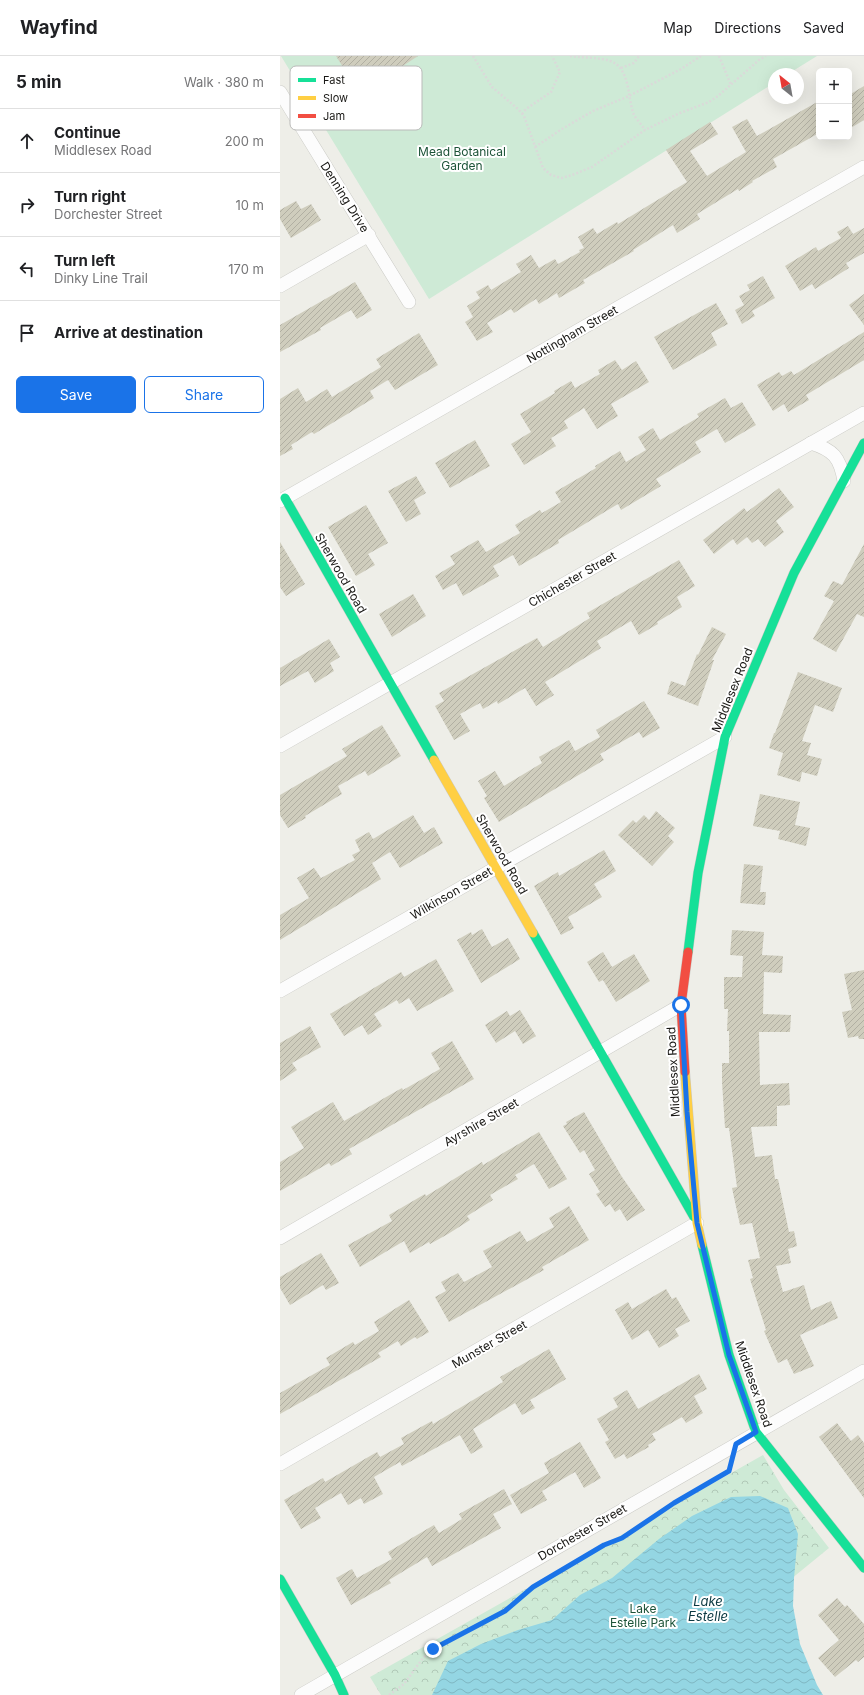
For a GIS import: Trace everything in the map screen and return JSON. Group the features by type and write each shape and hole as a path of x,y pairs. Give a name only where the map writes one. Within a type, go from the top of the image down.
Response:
{"street":[{"name":"Denning Drive","path":"280,92 290,108"},
{"name":"Denning Drive","path":"304,130 409,302"},
{"name":"Nottingham Street","path":"282,500 864,167"},
{"path":"280,286 369,235"},
{"name":"Chichester Street","path":"280,746 864,413"},
{"path":"811,443 825,448 833,454 841,466 844,481"},
{"name":"Middlesex Road","path":"864,443 794,574 725,736 698,873 681,1005 687,1112 697,1223 729,1355 756,1432 864,1568"},
{"name":"Sherwood Road","path":"282,500 390,683 697,1223"},
{"name":"Wilkinson Street","path":"280,990 725,736"},
{"name":"Ayrshire Street","path":"280,1238 681,1005"},
{"name":"Munster Street","path":"280,1464 697,1223"},
{"name":"Dorchester Street","path":"301,1695 864,1371"},
{"path":"280,1579 335,1675 344,1695"},
{"path":"335,1675 350,1695"}],"path":[{"path":"473,56 492,87 522,114 543,168 551,175 562,178 592,167 645,130 680,113 709,102 759,60 766,56"},
{"path":"522,114 526,109 551,92 560,72 552,56"},
{"path":"570,56 611,61 621,68 627,82 629,96 635,116 645,130"},
{"path":"621,68 634,63 639,56"},
{"path":"536,147 562,129 593,111 629,96 681,69 701,56"},
{"path":"719,56 723,69 731,85"},
{"path":"389,1695 404,1684 423,1658 433,1649 505,1611 533,1587 604,1545 622,1538 674,1503 729,1471 736,1444"}],"green space":[{"name":"Mead Botanical Garden","path":"281,56 817,56 798,68 768,68 768,87 429,299 326,130 422,130 422,66 290,66 290,71"},
{"name":"Lake Estelle","path":"763,1455 784,1490 829,1548 720,1637 458,1695 381,1695 370,1677"}],"water":[{"name":"Lake Estelle","path":"760,1496 788,1508 798,1534 793,1606 800,1644 817,1685 823,1695 432,1695 448,1661 481,1644 518,1630 552,1620 580,1595 612,1578 659,1539 692,1516 731,1497"}],"building":[{"path":"336,56 418,56 403,66 342,66"},
{"path":"864,86 864,120 852,127 852,104 852,93"},
{"path":"816,103 816,135 773,159 777,167 752,181 753,182 739,191 738,189 697,214 700,219 677,233 673,225 633,250 634,251 583,280 585,283 559,298 557,293 539,304 536,299 514,313 511,309 487,323 493,332 477,341 465,322 473,317 467,306 480,298 476,292 488,285 491,290 521,272 516,264 531,255 539,268 555,259 558,264 580,252 579,250 584,248 578,237 593,228 597,234 617,222 618,224 687,182 666,150 710,122 718,134 690,151 707,176 746,152 732,127 747,119 757,136"},
{"path":"296,201 301,209 311,204 321,220 291,238 280,219 280,210"},
{"path":"848,226 853,234 864,228 864,253 846,263 849,268 815,289 812,284 800,291 785,266 816,247 818,251 841,238 837,232"},
{"path":"763,276 775,298 752,311 755,316 742,324 735,310 744,305 739,296 750,290 747,285"},
{"path":"355,282 372,310 357,319 351,310 320,328 321,330 280,352 280,325"},
{"path":"864,294 864,325 849,305"},
{"path":"716,303 728,324 711,333 717,345 673,370 654,337"},
{"path":"864,332 864,360 806,395 809,400 788,412 784,404 773,411 757,385 779,372 782,376 791,371 794,375"},
{"path":"419,333 438,365 395,390 388,380 370,391 374,398 314,434 312,432 291,445 293,449 280,456 280,399 298,388 306,402 327,389 332,397 381,367 376,359"},
{"path":"615,360 622,370 636,361 649,382 611,404 618,416 597,429 584,408 564,421 568,428 551,438 556,446 524,465 511,444 531,432 520,414 555,393 554,391 571,381 575,388 600,374 598,370"},
{"path":"725,398 731,408 742,402 756,425 725,443 717,429 695,442 701,452 656,479 661,486 621,510 618,504 558,540 559,543 519,566 513,555 493,566 499,576 463,596 456,583 443,590 435,576 455,564 450,556 478,540 486,552 520,533 515,525 540,510 542,513 561,502 555,492 596,468 595,466 620,451 626,462 646,450 638,437 653,428 660,440 699,417 697,414"},
{"path":"475,440 490,466 450,488 435,463"},
{"path":"416,476 426,493 414,500 421,514 406,522 388,491"},
{"path":"779,488 794,507 776,521 784,532 765,547 758,539 752,543 747,537 737,545 733,539 714,554 703,540 744,508 747,512"},
{"path":"366,505 388,543 368,554 375,565 356,576 328,527"},
{"path":"280,542 305,584 286,596 280,587"},
{"path":"864,544 864,617 857,614 836,652 813,639 834,601 824,596 833,581 842,585"},
{"path":"679,560 695,586 677,597 682,607 639,635 631,621 597,641 601,648 545,682 554,695 536,706 525,688 498,704 497,701 483,709 480,703 460,714 470,731 454,740 435,706 444,701 439,693 537,638 543,647 590,618 587,613"},
{"path":"413,594 426,616 392,637 379,614"},
{"path":"712,627 726,634 712,660 714,660 698,706 667,694 671,681 685,686 697,654 698,655"},
{"path":"329,639 340,657 330,663 334,671 315,683 308,671 280,686 280,668"},
{"path":"798,672 842,688 833,712 815,705 802,741 811,743 807,755 822,759 817,776 802,772 800,782 777,775 783,753 769,748"},
{"path":"644,701 660,728 643,738 639,732 600,754 604,760 499,822 484,798 487,796 478,781 495,771 504,786 542,763 539,757 569,740 575,751 600,737 596,730"},
{"path":"382,725 401,756 368,776 365,771 338,786 342,794 288,828 280,815 280,795 347,756 342,749"},
{"path":"760,794 800,802 795,825 810,828 806,846 778,839 780,831 753,826"},
{"path":"656,811 675,828 668,836 674,842 652,866 618,835 633,820 636,823 644,815 649,820"},
{"path":"413,815 424,833 434,827 443,843 400,868 390,852 372,863 381,879 280,940 280,915 309,898 297,878 314,868 321,878 355,860 352,855 360,851 355,840 369,832 373,839"},
{"path":"604,850 616,871 594,884 602,897 568,917 574,928 561,935 534,886 558,872 559,876"},
{"path":"744,864 763,866 760,892 766,892 765,905 740,903"},
{"path":"482,929 492,947 508,938 520,959 481,983 457,940 471,932 472,935"},
{"path":"732,930 764,932 762,955 783,956 782,973 764,972 763,1014 791,1015 790,1032 759,1032 760,1085 789,1083 790,1105 777,1106 777,1126 751,1127 755,1157 772,1155 775,1179 778,1179 789,1232 794,1231 797,1246 788,1249 791,1263 776,1266 783,1292 804,1285 811,1310 831,1301 838,1318 800,1335 814,1366 794,1374 787,1359 778,1363 764,1331 766,1330 750,1279 753,1278 748,1260 760,1258 752,1223 740,1225 732,1188 737,1187 729,1128 725,1128 722,1082 722,1063 729,1063 729,1031 727,1031 728,1009 724,1009 724,977 742,977 743,956 730,955"},
{"path":"603,952 612,967 634,954 650,981 616,1002 603,980 599,982 587,962"},
{"path":"436,959 454,991 417,1011 409,998 399,1004 397,1000 374,1014 382,1026 368,1035 362,1025 344,1036 330,1014 401,972 404,977"},
{"path":"864,970 864,1039 859,1039 858,1036 848,1038 842,1012 852,1010 844,974"},
{"path":"520,1010 536,1036 523,1044 515,1031 496,1043 485,1025 507,1011 510,1016"},
{"path":"310,1026 321,1047 292,1063 297,1070 280,1081 280,1043"},
{"path":"452,1041 474,1079 349,1149 352,1154 331,1166 329,1163 280,1191 280,1162 304,1148 291,1127 333,1102 344,1121 402,1088 403,1090 440,1069 431,1053"},
{"path":"584,1112 622,1177 645,1210 627,1221 620,1209 615,1212 610,1204 605,1207 596,1194 600,1192 589,1174 595,1170 584,1150 580,1153 563,1126 567,1124 566,1122"},
{"path":"539,1132 567,1179 549,1189 534,1164 515,1175 518,1179 490,1195 493,1200 467,1216 470,1220 448,1234 430,1244 429,1242 410,1253 404,1241 360,1267 348,1245 392,1221 389,1215 425,1194 426,1196 482,1162 483,1165"},
{"path":"569,1206 589,1240 542,1267 544,1270 449,1322 435,1297 446,1291 441,1282 458,1273 464,1282 492,1267 483,1251 520,1231 527,1242 554,1227 549,1218"},
{"path":"321,1253 339,1283 326,1290 323,1285 290,1305 280,1288 280,1277"},
{"path":"666,1289 672,1299 676,1297 690,1321 675,1329 679,1336 659,1348 648,1330 632,1340 615,1310 628,1302 632,1309"},
{"path":"409,1300 429,1332 417,1339 415,1337 401,1346 398,1341 378,1353 381,1357 280,1414 280,1393 330,1365 326,1358 353,1342 355,1345 379,1331 374,1322"},
{"path":"549,1349 566,1379 530,1400 535,1408 522,1415 515,1403 473,1429 483,1447 471,1454 460,1435 402,1466 400,1462 374,1477 383,1494 364,1504 361,1498 348,1505 341,1493 315,1508 321,1518 301,1529 284,1500 323,1478 325,1482 377,1452 380,1457 404,1444 401,1438 432,1421 433,1424 503,1382 500,1377"},
{"path":"699,1374 707,1389 694,1396 703,1413 686,1423 682,1417 652,1434 656,1440 648,1445 649,1447 627,1459 624,1454 615,1459 605,1442 609,1440 597,1419 618,1407 613,1398 627,1390 638,1409"},
{"path":"837,1423 851,1441 858,1435 864,1443 864,1498 819,1437"},
{"path":"580,1442 601,1478 584,1488 575,1472 542,1491 547,1500 521,1514 510,1495 549,1473 544,1463"},
{"path":"504,1489 512,1504 493,1514 501,1528 432,1566 427,1557 389,1580 391,1583 351,1605 336,1578 352,1569 357,1578 392,1559 388,1552 434,1525 439,1533 462,1519 459,1514"},
{"path":"837,1598 845,1607 847,1605 864,1624 864,1657 858,1662 856,1660 835,1677 818,1658 839,1640 818,1615"}],"traffic: fast":[{"path":"688,952 698,873 725,737 794,573 864,443"},
{"path":"285,498 434,760"},
{"path":"533,933 694,1217"},
{"path":"702,1245 729,1355 756,1432 864,1568"},
{"path":"280,1579 335,1675 344,1695"}],"traffic: slow":[{"path":"434,760 533,933"},
{"path":"685,1072 697,1223 702,1245"}],"traffic: jam":[{"path":"685,1072 681,1005 688,952"}],"route":[{"path":"433,1649 505,1611 533,1587 604,1545 622,1538 674,1503 729,1471 736,1444 756,1432 729,1355 697,1223 687,1112 681,1005"}],"park label":[{"name":"Lake Estelle Park","path":"643,1615"}]}
